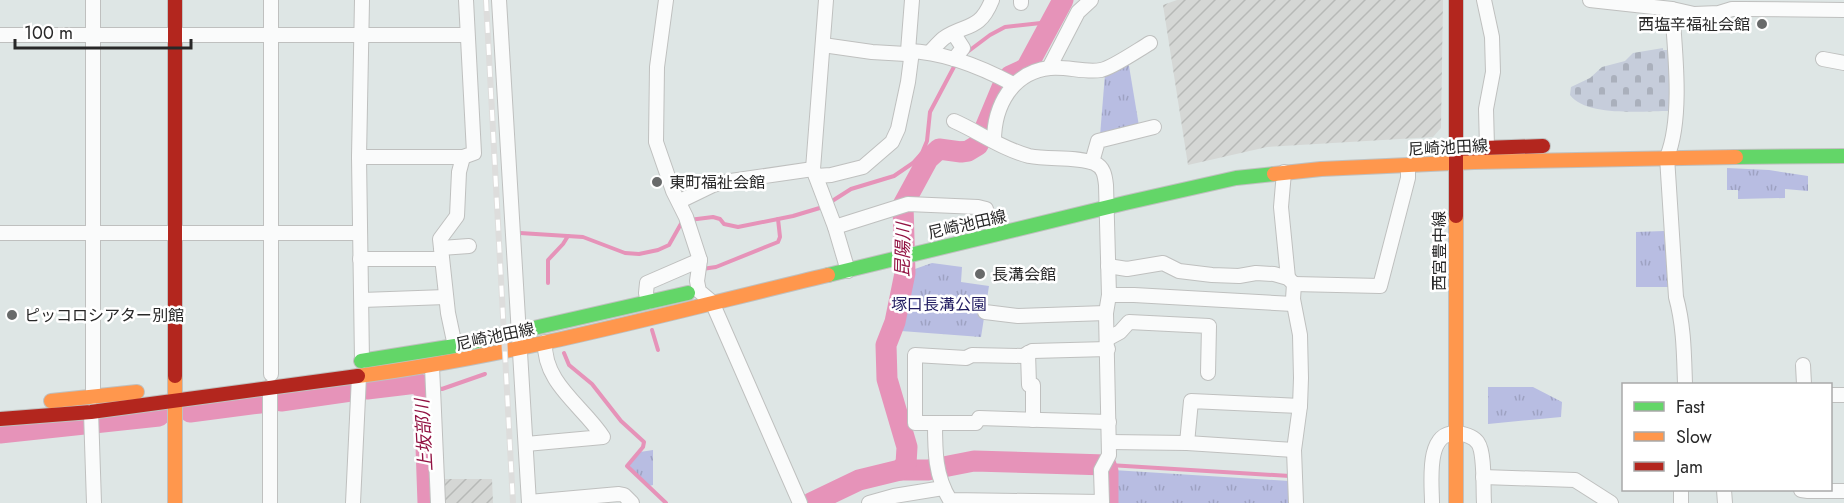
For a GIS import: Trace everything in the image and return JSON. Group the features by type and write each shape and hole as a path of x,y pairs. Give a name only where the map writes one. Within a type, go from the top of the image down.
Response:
{"main road":[{"path":"175,0 175,503"},
{"name":"西宮豊中線","path":"1456,0 1456,503"},
{"name":"尼崎池田線","path":"906,250 990,224 1236,178 1284,172 1408,166 1487,147 1558,146"},
{"name":"尼崎池田線","path":"0,407 174,387 432,371 545,342 707,294 846,264 1106,202 1181,177 1267,163 1671,147 1844,156"},
{"name":"尼崎池田線","path":"792,270 846,264"},
{"name":"尼崎池田線","path":"344,363 455,346 648,302 707,294"},
{"name":"尼崎池田線","path":"0,419 92,421 270,380 303,369"}],"street":[{"path":"93,0 93,397"},
{"path":"270,503 271,0"},
{"path":"362,0 360,157 362,361"},
{"path":"360,157 463,157 474,153 465,0"},
{"path":"499,0 529,502 620,494 632,503"},
{"path":"666,0 657,67 656,142 673,191 680,201 707,294 800,503"},
{"path":"826,0 814,173 835,227 846,264"},
{"path":"680,201 724,182 814,173 831,176 863,167 892,142 898,129 908,82 912,0"},
{"path":"930,52 945,38 980,20 992,0"},
{"path":"1484,0 1492,37 1493,72 1486,109 1487,147"},
{"path":"1590,0 1672,9 1694,14 1719,14 1732,9 1791,4 1839,7"},
{"path":"1049,68 1078,12 1086,2"},
{"path":"1672,9 1676,89 1671,147 1676,297 1684,346 1685,383"},
{"path":"954,34 963,48 957,60"},
{"path":"0,35 467,35"},
{"path":"823,45 872,52 906,54 910,51 930,52 957,60 1008,82 1049,68 1101,70 1150,43"},
{"path":"1823,59 1844,63"},
{"path":"987,137 994,129 1008,82"},
{"path":"935,423 934,456 943,488 950,500 1102,502 1102,466 1109,455 1106,313 1109,295 1103,171 1092,162 1028,155 1011,150 954,121"},
{"path":"1092,162 1098,141 1154,127"},
{"path":"455,346 446,297 440,239 457,216 459,172 463,157"},
{"path":"1108,266 1127,268 1163,263 1179,271 1204,275 1229,276 1256,273 1291,281 1380,286 1408,178 1408,166"},
{"path":"1284,172 1281,207 1299,335 1300,406 1294,450 1296,503"},
{"path":"835,227 904,205 978,207 986,209 990,224"},
{"path":"0,233 360,233"},
{"path":"360,259 442,253 469,246"},
{"path":"648,302 647,283 699,267"},
{"path":"1109,295 1293,304"},
{"path":"362,300 446,297"},
{"path":"985,312 1018,316 1106,313"},
{"path":"1109,422 979,418 976,423 915,423 915,355 1023,356 1032,351 1108,344 1129,322 1209,326 1208,373"},
{"path":"526,444 603,436 560,386 548,366 545,342"},
{"path":"1028,353 1029,385 1034,385 1033,420"},
{"path":"1803,365 1804,383"},
{"path":"432,371 438,503"},
{"path":"353,503 359,376"},
{"path":"1187,443 1191,401 1300,406"},
{"path":"92,421 94,503"},
{"path":"1432,503 1432,460 1436,444 1445,436 1456,433 1470,436 1478,443 1484,503"},
{"path":"1109,442 1187,443 1294,450"},
{"path":"1483,477 1575,480 1611,503"},
{"path":"869,503 903,494 943,488"}],"shaded area":[{"path":"1177,0 1443,0 1441,128 1433,137 1267,147 1188,165 1163,5"},
{"path":"441,479 492,479 493,503 441,503"}],"green space":[{"path":"1663,48 1663,50 1671,50 1670,111 1602,110 1578,102 1570,95 1571,87 1590,78 1602,67 1625,61 1633,53"},
{"path":"1128,60 1139,126 1100,136 1105,74"},
{"path":"1727,168 1769,170 1808,176 1808,191 1785,189 1785,198 1738,199 1738,190 1727,190"},
{"path":"1664,231 1669,287 1636,287 1636,232"},
{"name":"塚口長溝公園","path":"932,263 962,267 961,282 989,286 981,337 901,331 912,270"},
{"path":"1488,387 1533,387 1562,402 1561,417 1488,424"},
{"path":"653,450 653,485 649,486 628,466 640,452"},
{"path":"1113,470 1289,481 1288,503 1113,503"}],"waterway":[{"name":"昆陽川","path":"811,503 859,480 900,470 906,464 907,447 887,379 886,345 895,322 905,273 903,205 928,159 939,149 961,152 978,145 1003,85 1010,76 1025,69 1028,65 1063,0"},
{"path":"966,53 1005,27 1050,22"},
{"path":"829,203 851,189 894,176 913,163 922,153 927,141 930,112 956,63"},
{"path":"689,220 713,217 720,219 724,224 738,227 793,216 823,207"},
{"path":"702,269 716,267 778,242 780,237 778,219"},
{"path":"520,233 583,237 625,253 639,254 669,245 682,222"},
{"path":"548,283 548,260 568,236"},
{"path":"652,330 658,350"},
{"path":"564,353 569,365 592,384 621,421 644,442 643,447 627,466 666,503"},
{"path":"437,388 442,389 485,374"},
{"name":"上坂部川","path":"367,389 417,383 424,390 428,503"},
{"name":"上坂部川","path":"281,401 351,391"},
{"name":"上坂部川","path":"190,412 260,403"},
{"name":"上坂部川","path":"0,433 159,416"},
{"path":"900,470 928,470 974,461 1106,465 1108,503"},
{"path":"1109,465 1290,476"}],"railway":[{"path":"486,0 513,503"}],"traffic: fast":[{"path":"1736,157 1844,156"},
{"path":"828,275 1125,203 1236,178 1274,174"},
{"path":"361,361 455,346 688,293"}],"traffic: slow":[{"path":"1274,174 1321,169 1474,162 1736,157"},
{"path":"1456,216 1456,503"},
{"path":"358,376 536,345 828,275"},
{"path":"175,376 175,503"},
{"path":"51,401 137,392"}],"traffic: jam":[{"path":"175,0 175,376"},
{"path":"1456,0 1456,216"},
{"path":"1454,149 1543,146"},
{"path":"0,419 91,412 358,376"}],"place":[{"name":"西塩辛福祉会館","path":"1762,24"},
{"name":"東町福祉会館","path":"657,182"},
{"name":"長溝会館","path":"980,274"},
{"name":"ピッコロシアター別館","path":"12,315"}]}
